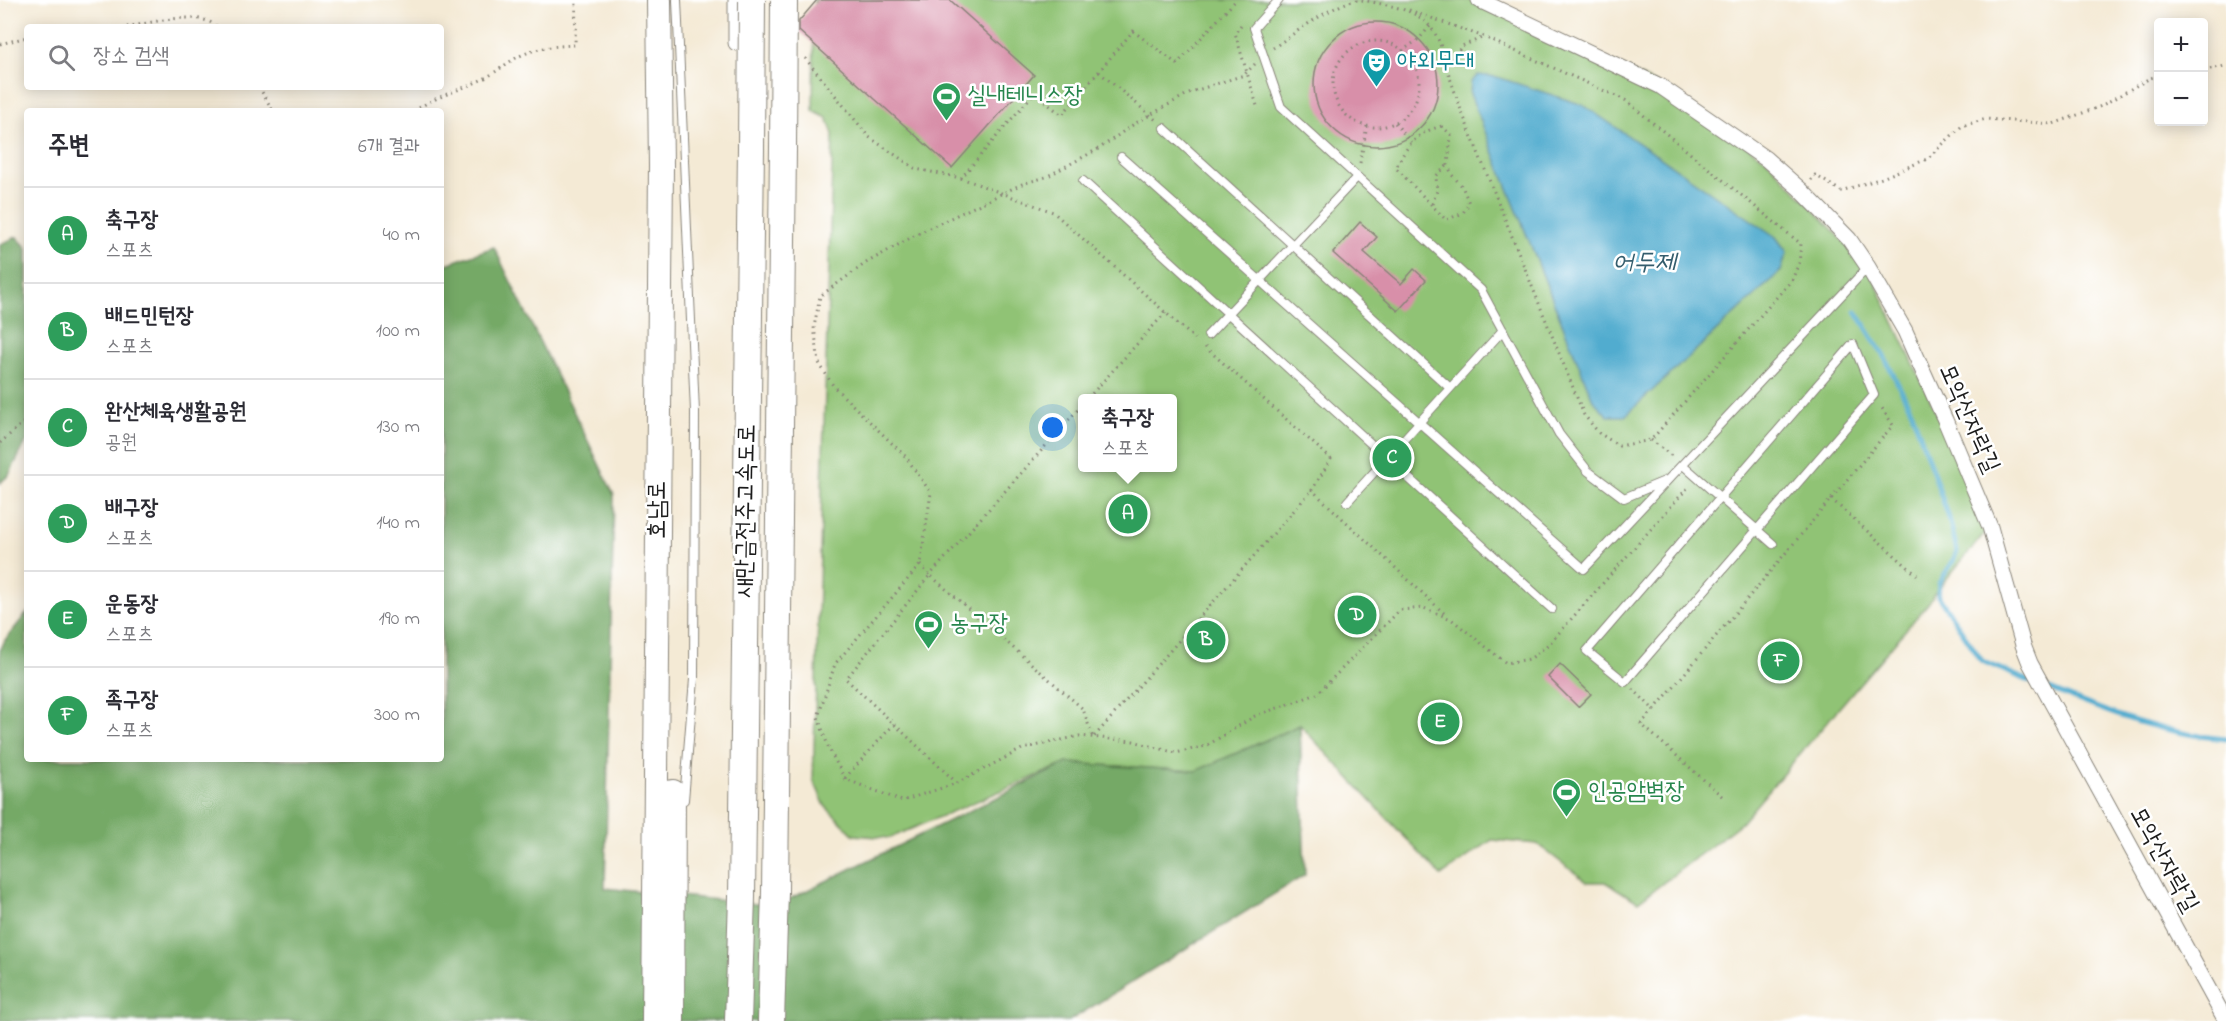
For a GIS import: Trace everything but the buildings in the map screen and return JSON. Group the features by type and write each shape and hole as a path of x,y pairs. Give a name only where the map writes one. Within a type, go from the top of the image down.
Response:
{"highway":[{"name":"호남로","path":"654,1021 661,166 659,0"},
{"name":"호남로","path":"672,1021 676,0"},
{"name":"새만금전주고속도로","path":"738,1021 742,897 752,0"},
{"name":"새만금전주고속도로","path":"771,1021 775,892 784,0"}],"street":[{"path":"736,0 736,43"},
{"name":"모악산자락길","path":"1479,0 1660,86 1766,159 1800,189 1849,239 1905,331 1985,516 2030,663 2226,1021"}],"lane":[{"path":"676,0 695,412 694,679 683,809"},
{"path":"1279,0 1254,28 1281,107 1481,290 1559,434 1588,471 1624,498 1671,478"},
{"path":"1164,128 1450,388"},
{"path":"1121,157 1584,569 1868,267"},
{"path":"1208,335 1357,177"},
{"path":"1083,181 1552,609"},
{"path":"1347,502 1503,330"},
{"path":"1853,344 1874,395 1625,682 1587,651 1853,344"},
{"path":"1683,465 1773,544"},
{"path":"672,939 682,821"}],"path":[{"path":"418,108 430,100 449,95 485,78 520,56 546,47 575,45 576,0"},
{"path":"960,178 1034,93 1062,115 1133,31 1177,64 1236,0"},
{"path":"1402,8 1431,25 1442,44 1446,66 1461,110 1584,415 1599,433 1619,446 1651,440 1792,280 1799,263 1801,244 1625,100 1484,37 1402,8 1358,0 1322,15 1263,55 1244,75 1191,92 1134,124 1100,148 1046,177 1022,184 921,232 866,263 820,296 814,327 819,363 834,387 906,457 931,493 920,566 835,664 818,717 829,749 845,779 902,801 957,783 1022,749 1079,736 1133,741 1176,753 1206,746 1255,716 1317,694 1400,610 1424,608 1451,620"},
{"path":"148,24 197,17 214,24"},
{"path":"1241,24 1235,33 1258,109"},
{"path":"1402,51 1419,39 1431,25"},
{"path":"1446,66 1462,46 1484,37"},
{"path":"0,44 24,38"},
{"path":"1372,41 1387,42 1411,59 1418,72 1419,87 1415,102 1407,114 1395,123 1380,127 1367,126 1354,121 1336,102 1333,75 1338,62 1357,44 1372,41"},
{"path":"803,56 869,137 916,169 960,178 1053,212 1331,459 1312,490 1093,738"},
{"path":"2208,69 2226,66"},
{"path":"1098,72 1164,128"},
{"path":"1800,189 1815,175 1841,191 1882,178 1927,159 1962,126 1986,119 2053,124 2100,107 2154,77"},
{"path":"261,90 271,108"},
{"path":"1395,123 1412,143"},
{"path":"1357,177 1367,126"},
{"path":"1442,126 1451,135 1448,165 1452,176 1462,186 1469,203 1463,213 1446,220 1396,168 1405,149 1412,143 1431,128 1442,126"},
{"path":"1432,204 1437,191 1436,176 1448,165"},
{"path":"1092,394 1166,312"},
{"path":"1724,797 1641,724 1893,425 1874,395"},
{"path":"957,783 846,679 930,575 1078,410"},
{"path":"0,443 24,422"},
{"path":"1651,440 1683,465"},
{"path":"1312,490 1451,620 1506,663 1530,659 1550,643 1697,477"},
{"path":"1832,499 1917,574"},
{"path":"920,566 1083,709 1093,738"},
{"path":"1625,682 1654,710"},
{"path":"845,779 894,724"}],"green space":[{"path":"814,0 1479,0 1660,86 1766,159 1868,267 1990,527 1932,599 1741,823 1638,902 1606,882 1587,882 1537,844 1492,840 1441,876 1300,725 1196,771 1067,763 890,838 854,835 825,806 813,779 833,134 827,118 813,111"},
{"path":"17,237 24,245 24,446 9,475 0,483 0,244"},
{"path":"494,247 614,495 605,888 775,906 1067,763 1196,771 1300,725 1305,875 1069,1021 0,1021 0,651 5,640 24,617 24,762 444,762 444,265"}],"water":[{"name":"어두제","path":"1478,75 1497,77 1583,105 1776,237 1787,252 1781,271 1625,416 1608,416 1593,400 1470,94 1471,82"}],"waterway":[{"path":"1856,311 1885,358 1912,412 1949,518 1957,551 1939,583 1938,596 1982,661 2038,685"},
{"path":"2050,689 2114,714 2157,727 2226,739"}],"place":[{"name":"야외무대","path":"1376,88"},
{"name":"실내테니스장","path":"946,122"},
{"name":"완산체육생활공원","path":"1392,458"},
{"name":"축구장","path":"1128,514"},
{"name":"배구장","path":"1357,615"},
{"name":"배드민턴장","path":"1206,640"},
{"name":"농구장","path":"929,650"},
{"name":"족구장","path":"1780,661"},
{"name":"운동장","path":"1440,722"},
{"name":"인공암벽장","path":"1567,818"}]}
